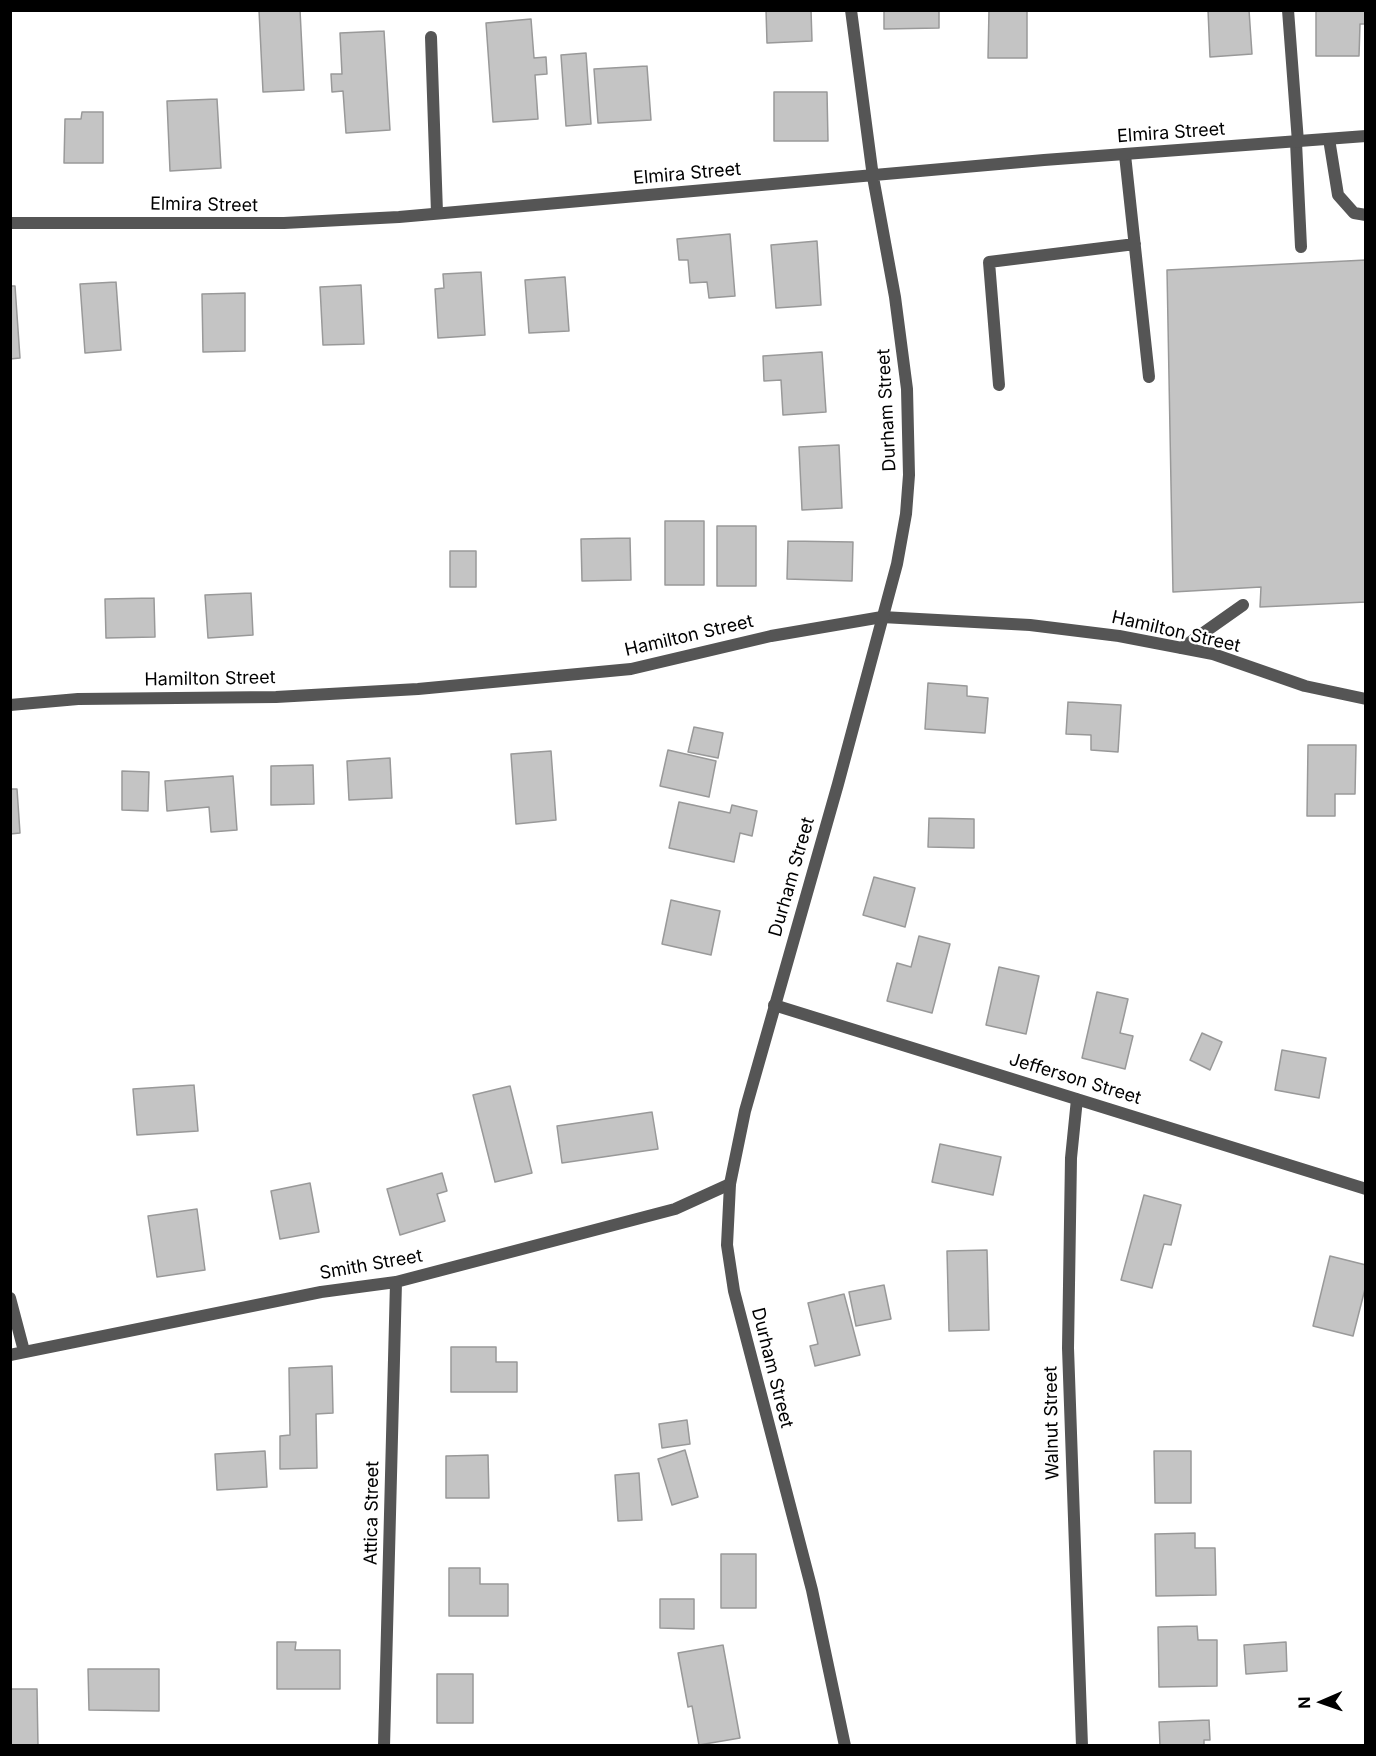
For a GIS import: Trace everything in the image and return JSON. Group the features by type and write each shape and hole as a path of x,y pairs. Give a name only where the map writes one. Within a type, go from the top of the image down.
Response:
{"street":[{"name":"Durham Street","path":"845,1746 812,1590 734,1291 727,1245 730,1184 745,1111 838,784 897,564 906,514 909,464 907,389 896,297 873,177 851,10"},
{"path":"1288,10 1301,246"},
{"path":"430,37 437,213"},
{"name":"Elmira Street","path":"10,223 284,224 1365,136"},
{"path":"1329,139 1338,195 1354,213 1365,215"},
{"path":"1125,155 1149,377"},
{"path":"999,385 989,262 1135,244"},
{"path":"1182,648 1243,605"},
{"name":"Hamilton Street","path":"10,705 78,699 276,697 418,689 631,669 771,636 882,616 1030,625 1119,636 1213,654 1305,686 1365,699"},
{"name":"Jefferson Street","path":"774,1005 1365,1189"},
{"name":"Walnut Street","path":"1077,1099 1071,1158 1068,1348 1082,1746"},
{"name":"Smith Street","path":"10,1355 321,1292 396,1282 675,1209 730,1184"},
{"name":"Attica Street","path":"384,1746 396,1282"},
{"path":"10,1298 24,1351"}],"building":[{"path":"259,10 300,10 304,90 263,92"},
{"path":"766,10 811,10 812,41 767,43"},
{"path":"884,10 939,10 939,28 884,29"},
{"path":"989,10 1027,10 1027,58 988,58"},
{"path":"1208,10 1249,10 1252,54 1210,57"},
{"path":"1316,10 1366,10 1366,24 1360,24 1359,56 1316,56"},
{"path":"531,19 534,58 546,57 547,74 535,75 538,119 493,122 486,23"},
{"path":"384,31 390,130 346,133 343,91 332,92 331,74 342,74 340,33"},
{"path":"586,53 591,124 566,126 561,55"},
{"path":"647,66 651,120 598,123 594,69"},
{"path":"774,92 827,92 828,141 774,141"},
{"path":"217,99 221,168 170,171 167,101"},
{"path":"82,112 103,112 103,163 64,163 65,119 81,119"},
{"path":"730,234 735,296 709,298 707,282 690,283 688,260 679,260 677,239"},
{"path":"817,241 821,305 776,308 771,245"},
{"path":"1366,260 1366,602 1260,607 1261,587 1173,592 1167,270"},
{"path":"481,272 485,335 438,338 435,289 444,288 443,274"},
{"path":"565,277 569,331 529,333 525,280"},
{"path":"116,282 121,350 85,353 80,284"},
{"path":"361,285 364,344 323,345 320,287"},
{"path":"10,286 15,286 20,358 10,359"},
{"path":"245,293 245,351 203,352 202,294"},
{"path":"822,352 826,412 783,415 781,380 764,381 763,356"},
{"path":"839,445 842,508 802,510 799,447"},
{"path":"665,521 704,521 704,585 665,585"},
{"path":"717,526 756,526 756,586 717,586"},
{"path":"630,538 631,580 582,581 581,539"},
{"path":"788,541 853,542 852,581 787,579"},
{"path":"450,551 476,551 476,587 450,587"},
{"path":"251,593 253,635 208,638 205,595"},
{"path":"154,598 155,637 106,638 105,599"},
{"path":"928,683 967,686 967,696 988,698 985,733 925,729"},
{"path":"1068,702 1121,705 1118,752 1091,750 1091,735 1066,734"},
{"path":"694,727 723,733 718,758 688,752"},
{"path":"1308,745 1356,745 1355,794 1335,794 1335,816 1307,816"},
{"path":"668,750 716,761 709,797 660,786"},
{"path":"551,751 556,820 516,824 511,754"},
{"path":"390,758 392,798 349,800 347,761"},
{"path":"313,765 314,804 271,805 271,766"},
{"path":"122,771 149,772 148,811 122,810"},
{"path":"233,776 237,830 211,832 209,807 167,811 165,781"},
{"path":"10,789 17,789 20,833 10,834"},
{"path":"679,802 730,813 732,805 757,811 752,836 740,833 734,862 669,848"},
{"path":"929,818 974,819 974,848 928,847"},
{"path":"874,877 915,888 905,927 863,915"},
{"path":"671,900 720,911 711,955 662,944"},
{"path":"919,936 950,944 932,1013 887,1001 897,963 911,967"},
{"path":"999,967 1039,976 1026,1034 986,1025"},
{"path":"1097,992 1128,999 1120,1033 1133,1036 1125,1069 1082,1058"},
{"path":"1202,1033 1222,1042 1210,1070 1190,1060"},
{"path":"1282,1050 1326,1058 1319,1098 1275,1090"},
{"path":"194,1085 198,1131 137,1135 133,1089"},
{"path":"510,1086 532,1173 495,1182 473,1095"},
{"path":"652,1112 658,1149 562,1163 557,1126"},
{"path":"940,1144 1001,1157 993,1195 932,1182"},
{"path":"442,1173 447,1191 437,1194 445,1221 400,1235 387,1189"},
{"path":"310,1183 319,1232 280,1239 271,1191"},
{"path":"1144,1195 1181,1205 1171,1245 1164,1244 1152,1288 1121,1280"},
{"path":"197,1209 205,1270 157,1277 148,1216"},
{"path":"987,1250 989,1330 949,1331 947,1251"},
{"path":"1330,1256 1366,1265 1366,1285 1353,1336 1313,1326"},
{"path":"884,1285 891,1319 856,1326 849,1292"},
{"path":"844,1294 860,1355 815,1366 810,1346 818,1344 808,1303"},
{"path":"451,1347 496,1347 496,1362 517,1362 517,1392 451,1392"},
{"path":"332,1366 333,1413 316,1414 317,1468 280,1469 280,1436 290,1435 289,1368"},
{"path":"687,1420 690,1444 662,1448 659,1424"},
{"path":"685,1450 698,1497 672,1505 658,1459"},
{"path":"265,1451 267,1487 217,1490 215,1454"},
{"path":"1154,1451 1191,1451 1191,1503 1155,1503"},
{"path":"488,1455 489,1498 446,1498 446,1456"},
{"path":"639,1473 642,1520 618,1521 615,1475"},
{"path":"1195,1533 1195,1548 1215,1548 1216,1595 1156,1596 1155,1534"},
{"path":"721,1554 756,1554 756,1608 721,1608"},
{"path":"449,1568 480,1568 480,1584 508,1584 508,1616 449,1616"},
{"path":"660,1599 694,1599 694,1629 660,1628"},
{"path":"1197,1626 1198,1640 1217,1640 1217,1686 1159,1687 1158,1627"},
{"path":"277,1642 296,1642 295,1650 340,1650 340,1689 277,1689"},
{"path":"1286,1642 1287,1671 1246,1674 1244,1645"},
{"path":"723,1645 740,1738 699,1745 692,1706 688,1707 678,1653"},
{"path":"88,1669 159,1669 159,1711 89,1710"},
{"path":"437,1674 473,1674 473,1723 437,1723"},
{"path":"10,1689 37,1689 38,1746 10,1746"},
{"path":"1209,1720 1210,1740 1204,1740 1204,1746 1160,1746 1159,1722"}]}
